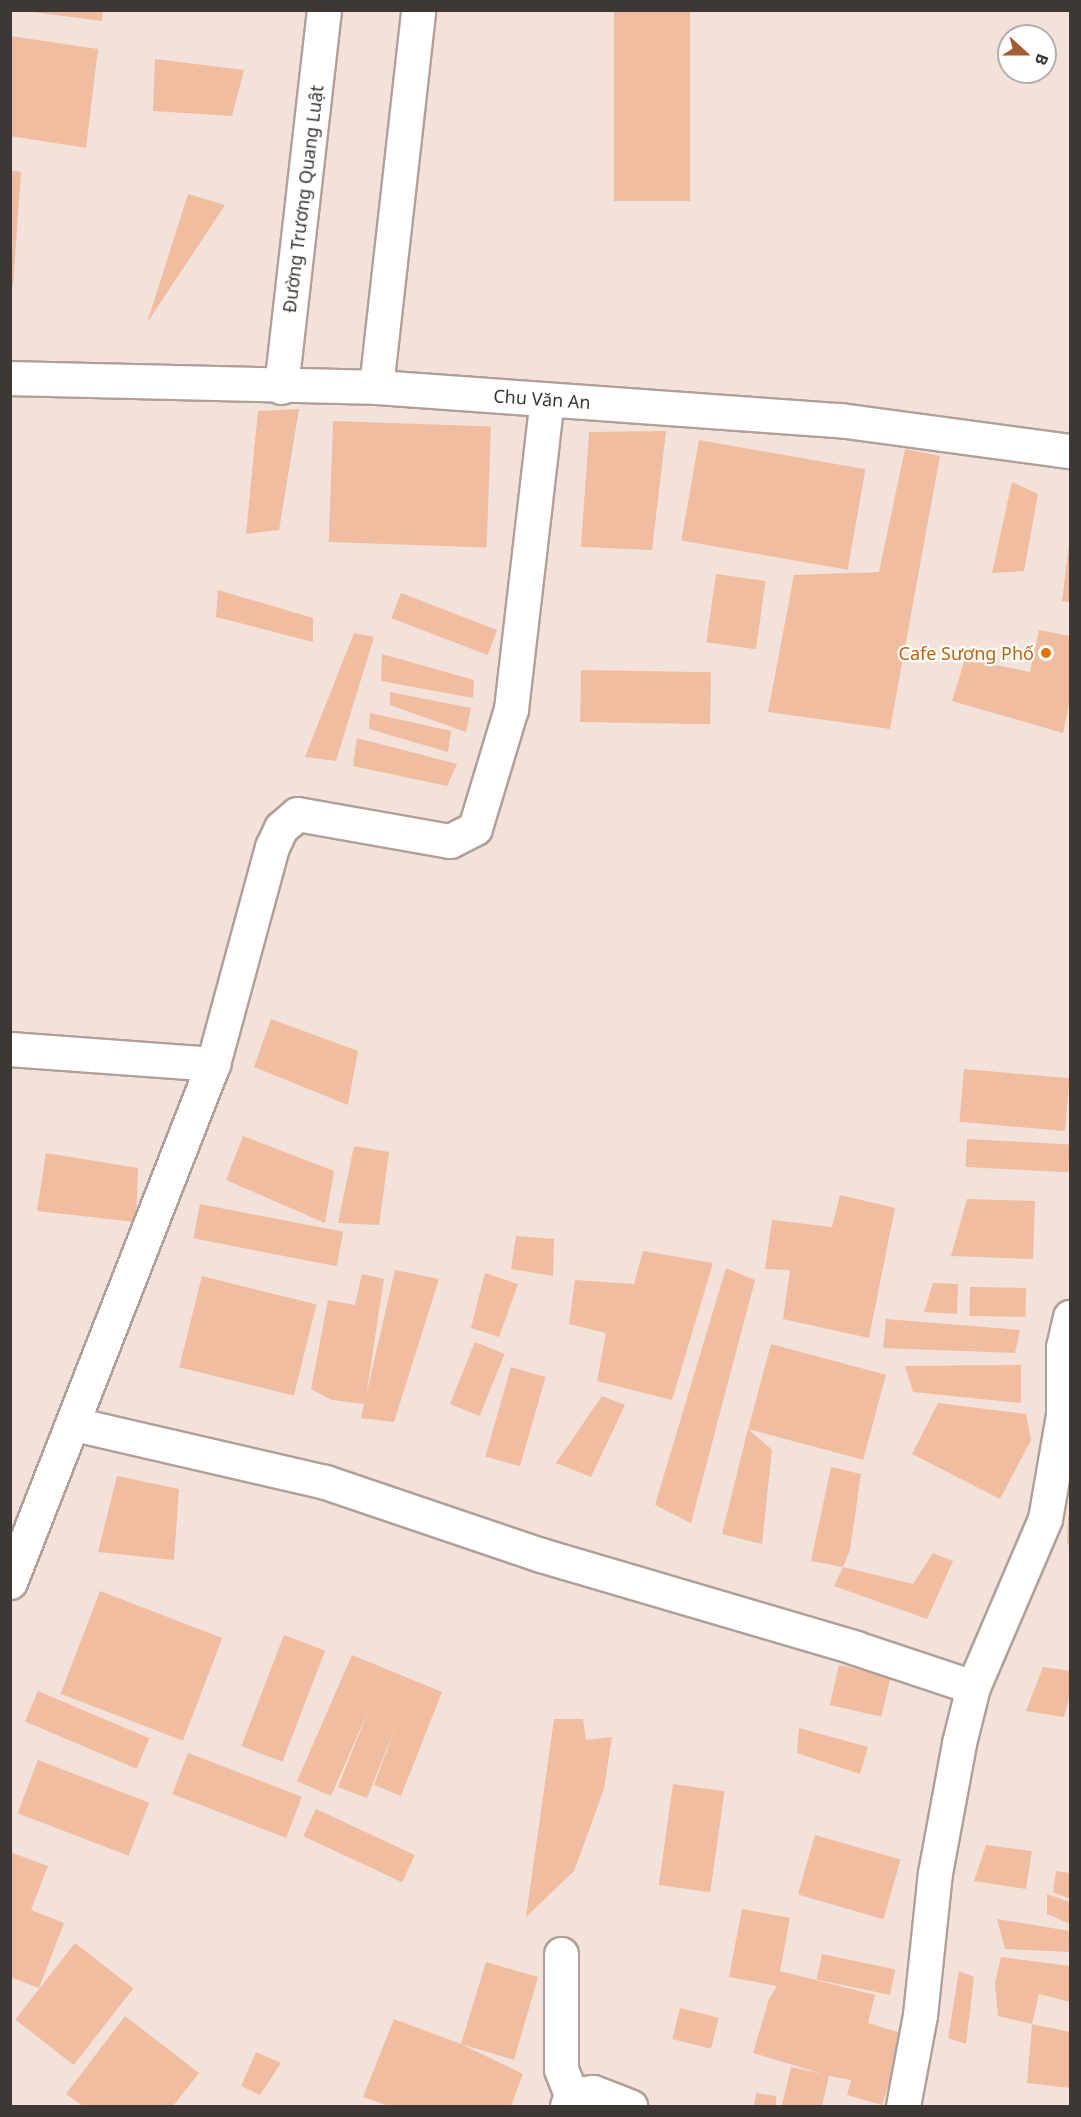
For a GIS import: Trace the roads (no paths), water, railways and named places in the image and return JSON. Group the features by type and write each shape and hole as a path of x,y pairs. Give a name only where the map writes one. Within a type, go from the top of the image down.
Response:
{"street":[{"name":"Đường Trương Quang Luật","path":"281,387 324,10"},
{"path":"376,387 418,10"},
{"name":"Chu Văn An","path":"10,378 281,387 376,387 840,420 1071,451"},
{"path":"10,1582 74,1424 213,1064 272,847 281,828 297,814 450,841 475,828 511,709 546,400"},
{"path":"10,1049 213,1064"},
{"path":"903,2106 920,2015 934,1873 972,1687 1045,1519 1063,1415 1063,1347 1071,1317"},
{"path":"74,1424 324,1482 541,1555 856,1648 972,1687"},
{"path":"561,1954 561,2069 569,2101 593,2092 630,2106"}],"place":[{"name":"Cafe Sương Phố","path":"1046,653"}]}
